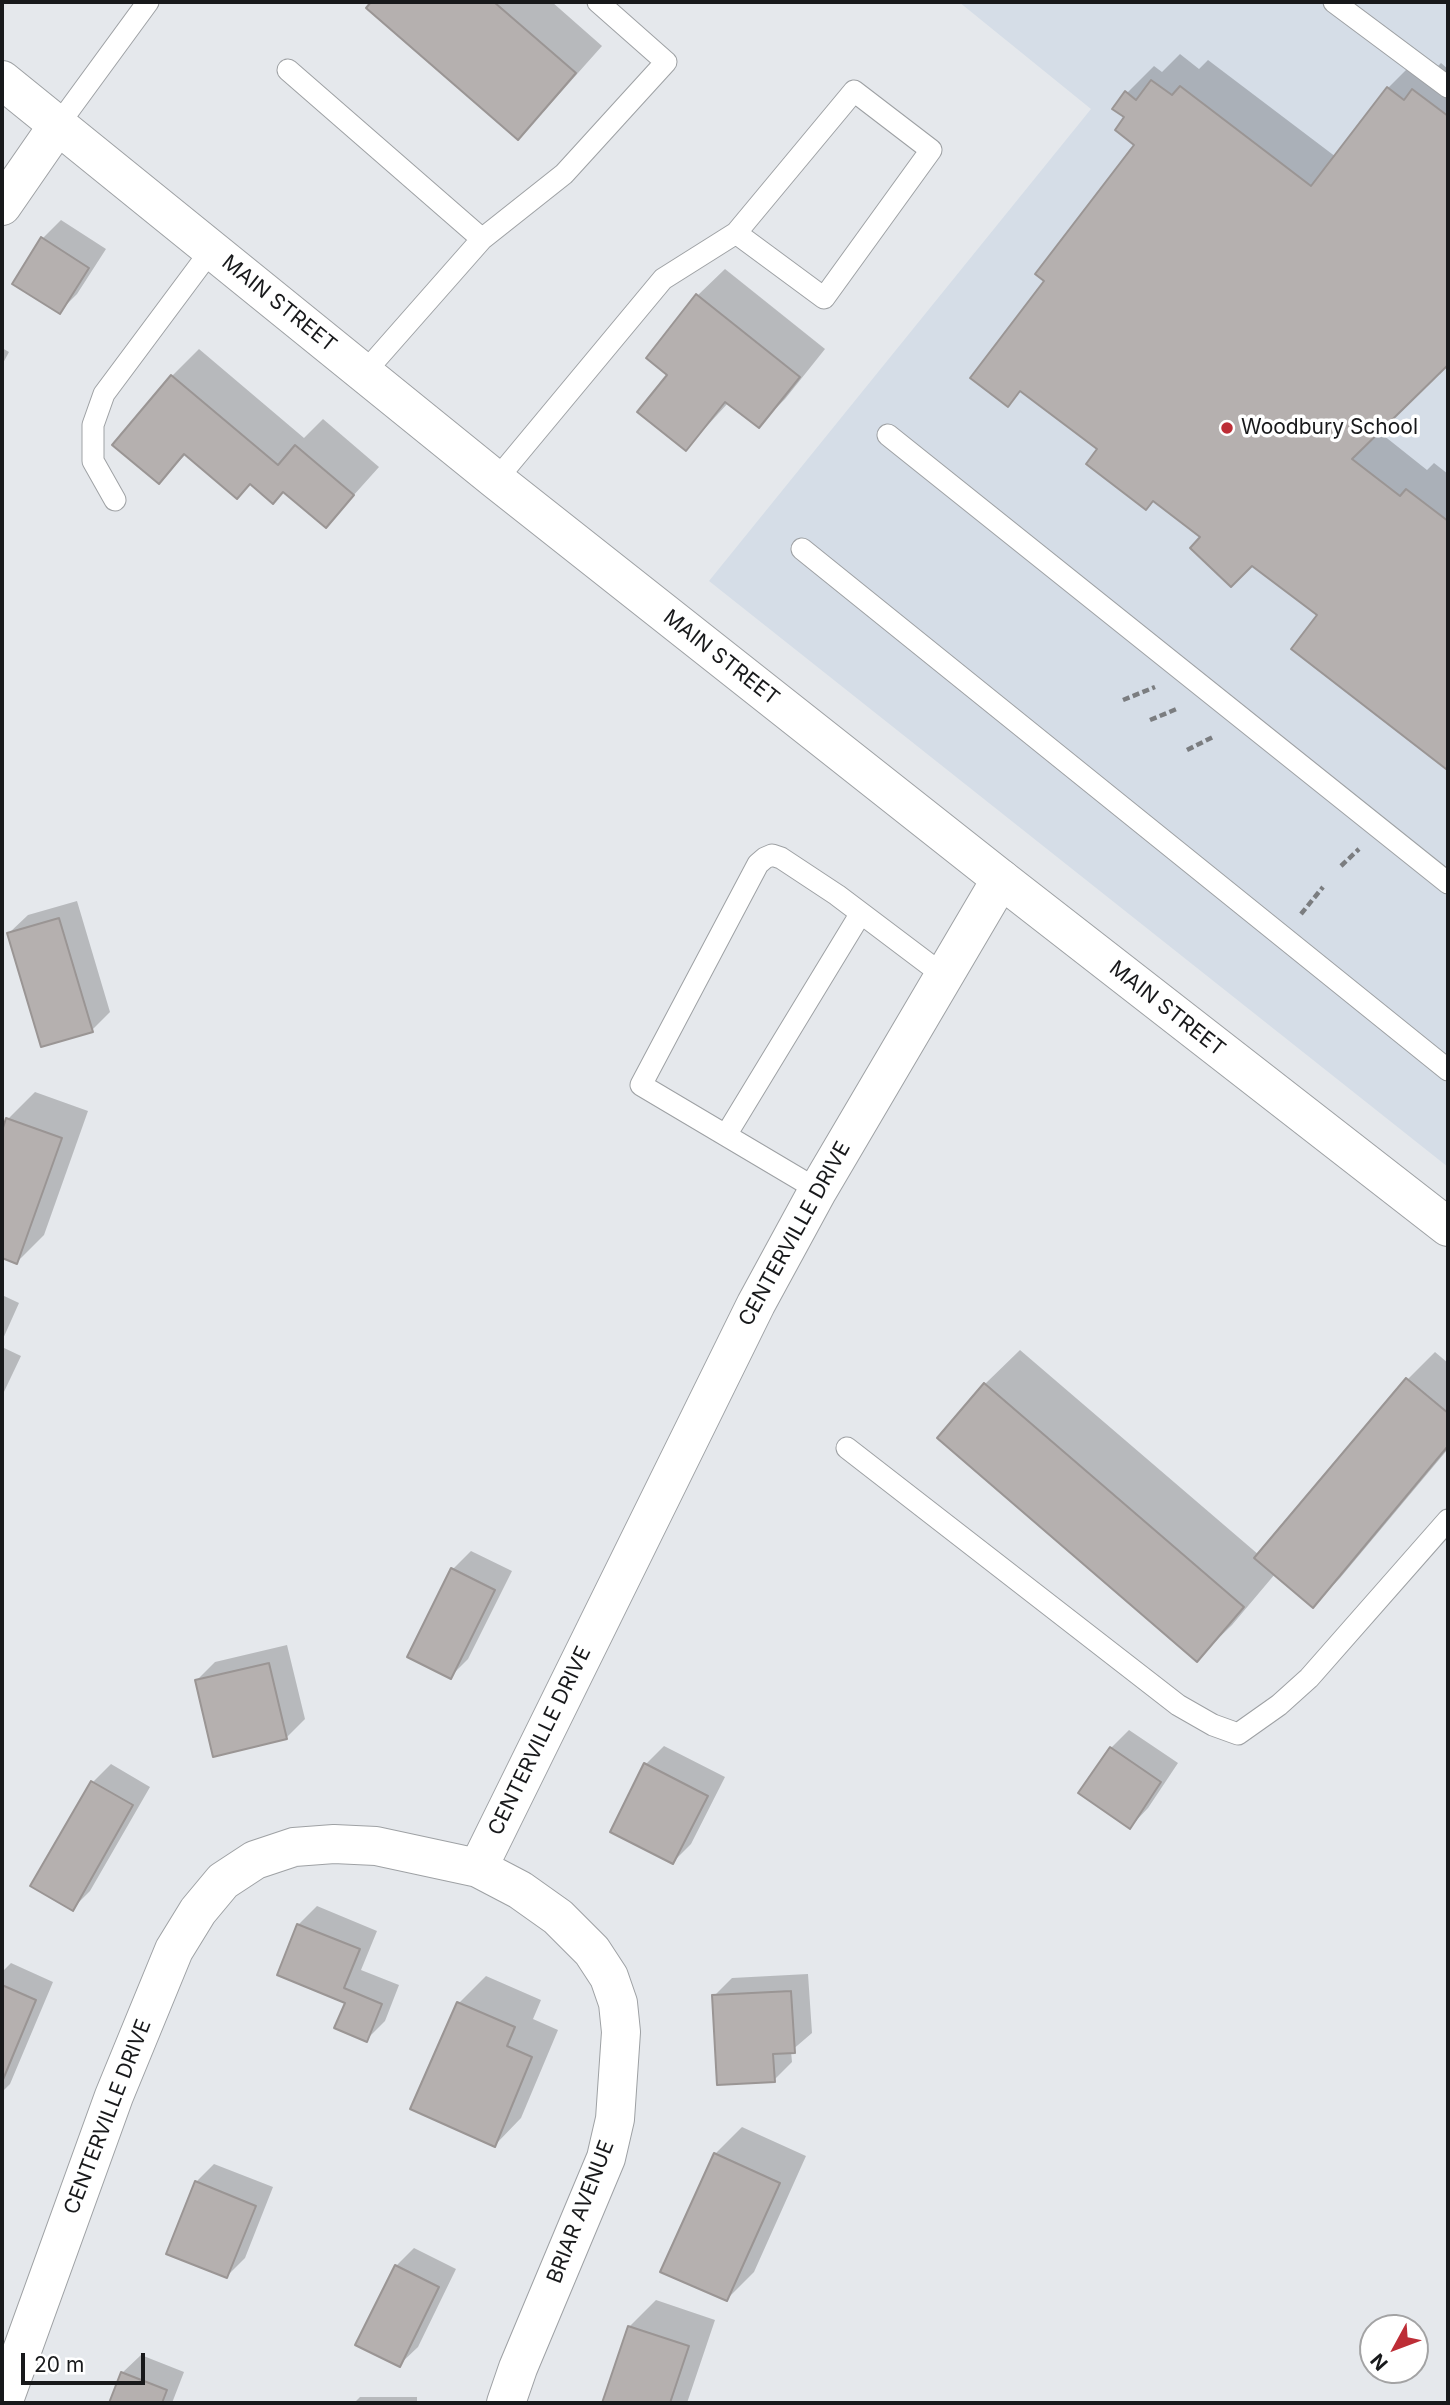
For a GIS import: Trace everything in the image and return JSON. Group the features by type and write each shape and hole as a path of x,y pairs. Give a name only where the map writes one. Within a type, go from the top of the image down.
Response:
{"street":[{"name":"MAIN STREET","path":"2,80 496,480 1001,879 1448,1227"},
{"path":"2,206 58,125"},
{"name":"CENTERVILLE DRIVE","path":"3,2403 114,2096 174,1950 198,1911 223,1881 255,1860 294,1847 334,1844 376,1846 478,1868 744,1327 818,1190 1001,879"},
{"name":"BRIAR AVENUE","path":"478,1868 520,1890 558,1917 592,1951 608,1977 618,2003 621,2032 615,2119 606,2158 506,2403"}],"lane":[{"path":"58,125 148,2"},
{"path":"364,373 482,239 564,174 666,62 598,2"},
{"path":"1334,2 1448,87"},
{"path":"288,70 482,239"},
{"path":"496,480 663,279 736,233 854,91 931,150 824,298 736,233"},
{"path":"115,500 93,461 93,425 104,394 212,249"},
{"path":"888,435 1448,883"},
{"path":"802,549 1448,1070"},
{"path":"818,1190 641,1085 758,864 772,855 782,858 943,975"},
{"path":"726,1135 861,913"},
{"path":"848,1448 1178,1704 1213,1725 1238,1734 1279,1705 1310,1678 1448,1520"}],"path":[{"path":"1124,700 1166,683"},
{"path":"1150,720 1189,703"},
{"path":"1187,750 1225,731"},
{"path":"1341,866 1367,841"}],"shaded area":[{"path":"959,2 1448,2 1448,1167 709,581 1091,109"}],"building":[{"path":"371,2 494,2 576,73 518,140 366,8"},
{"name":"Woodbury School","path":"1151,80 1172,95 1180,86 1311,186 1387,87 1404,100 1412,89 1448,116 1448,365 1352,459 1400,496 1406,489 1448,521 1446,769 1291,649 1317,615 1252,566 1231,587 1190,548 1200,537 1153,501 1146,510 1086,464 1097,449 1020,391 1008,407 970,378 1044,281 1035,274 1134,145 1115,130 1124,117 1112,109 1125,91 1136,100"},
{"path":"41,237 89,268 60,314 12,284"},
{"path":"696,294 800,377 759,428 725,402 686,451 637,412 667,375 646,358"},
{"path":"171,375 278,465 295,445 354,495 326,528 283,492 273,504 250,484 237,499 184,454 159,484 112,445"},
{"path":"59,918 93,1032 41,1047 7,933"},
{"path":"6,1118 62,1138 17,1264 2,1258 2,1131"},
{"path":"1406,1378 1448,1413 1448,1446 1313,1608 1254,1558"},
{"path":"984,1383 1244,1607 1197,1662 937,1438"},
{"path":"451,1568 495,1590 451,1679 407,1657"},
{"path":"269,1663 287,1739 213,1757 195,1680"},
{"path":"1110,1747 1161,1782 1130,1829 1078,1793"},
{"path":"644,1763 708,1796 673,1864 610,1832"},
{"path":"91,1781 133,1805 73,1911 30,1886"},
{"path":"297,1924 360,1949 344,1988 382,2004 367,2042 334,2028 345,2003 277,1975"},
{"path":"2,1985 36,2000 2,2082"},
{"path":"791,1991 795,2053 773,2054 775,2082 717,2085 712,1995"},
{"path":"457,2002 515,2027 507,2046 532,2057 495,2147 410,2109"},
{"path":"714,2153 780,2183 727,2301 660,2272"},
{"path":"195,2181 256,2206 227,2278 166,2254"},
{"path":"395,2265 439,2287 400,2367 355,2345"},
{"path":"628,2326 689,2346 670,2403 602,2403"},
{"path":"121,2372 167,2390 162,2403 109,2403"}],"place":[{"name":"Woodbury School","path":"1227,428"}]}
